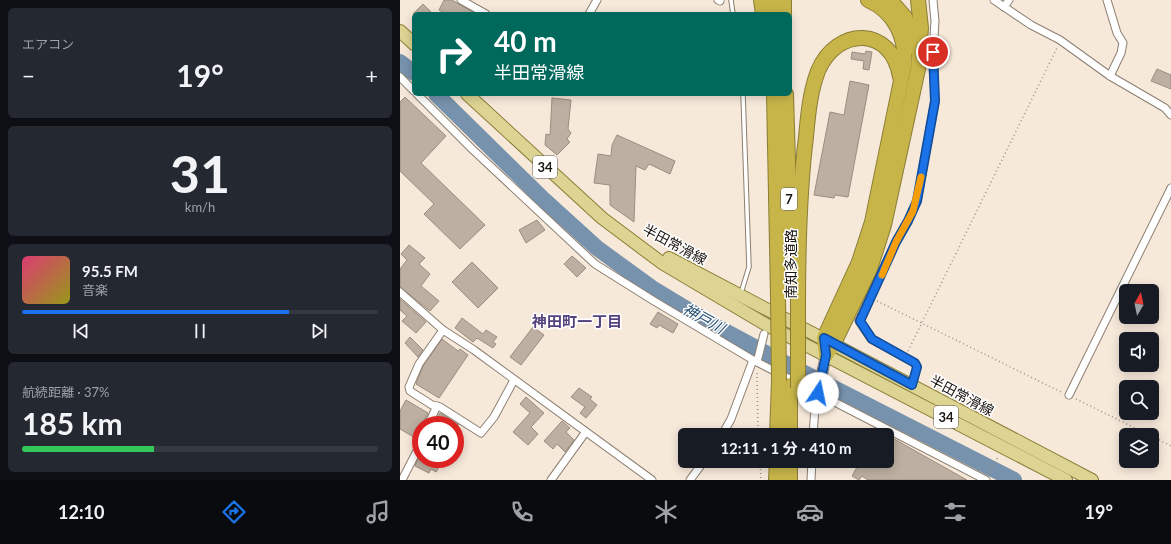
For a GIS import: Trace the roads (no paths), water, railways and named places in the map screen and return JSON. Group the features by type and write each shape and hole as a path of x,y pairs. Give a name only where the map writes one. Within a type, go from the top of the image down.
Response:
{"highway":[{"path":"762,0 763,12"},
{"path":"772,0 773,12"},
{"path":"784,0 784,12"},
{"path":"825,360 829,341 866,242 901,84 905,53 903,38 891,17 884,9 868,0"},
{"path":"890,0 905,17 918,54"},
{"path":"829,341 870,269 878,246 901,150 918,69 921,28 918,0"},
{"path":"789,303 809,109 818,71 827,56 846,40 859,37 872,39 893,55 898,67 901,84"},
{"name":"南知多道路","path":"776,96 789,303 790,428"},
{"name":"南知多道路","path":"779,428 789,385"},
{"path":"776,480 777,468"},
{"path":"790,468 790,480"}],"main road":[{"path":"400,31 412,42"},
{"name":"半田常滑線","path":"469,96 561,182 602,218 662,263 764,329 1066,480"},
{"name":"半田常滑線","path":"627,236 1092,480"}],"street":[{"path":"461,0 482,12"},
{"path":"590,12 597,0"},
{"path":"912,385 917,367 915,363 905,356 872,339 860,321 917,201 935,101 933,52 935,21 933,0"},
{"path":"994,0 1031,25 1060,40 1110,76 1165,108 1171,115"},
{"path":"1004,7 1009,0"},
{"path":"1107,0 1116,33 1123,43 1121,53 1110,76"},
{"path":"400,77 412,89"},
{"path":"419,96 472,149 595,264 654,301 756,360 981,479"},
{"path":"1069,395 1171,188"},
{"path":"400,292 443,330 652,480"},
{"path":"726,428 756,360 764,329"},
{"path":"443,330 419,364 409,387 410,391 481,433 494,417 514,380"},
{"path":"814,428 815,408 825,360"},
{"path":"432,416 437,406"},
{"path":"551,480 585,433"},
{"path":"402,480 412,461"},
{"path":"690,480 699,468"},
{"path":"811,480 812,468"}],"lane":[{"path":"731,0 733,12"},
{"path":"740,296 749,267 743,96"}],"waterway":[{"name":"神戸川","path":"400,62 412,71"},
{"name":"神戸川","path":"438,96 543,199 597,248 652,288 710,323 775,358 1014,480"}],"district":[{"name":"神田町一丁目","path":"577,321"}]}
